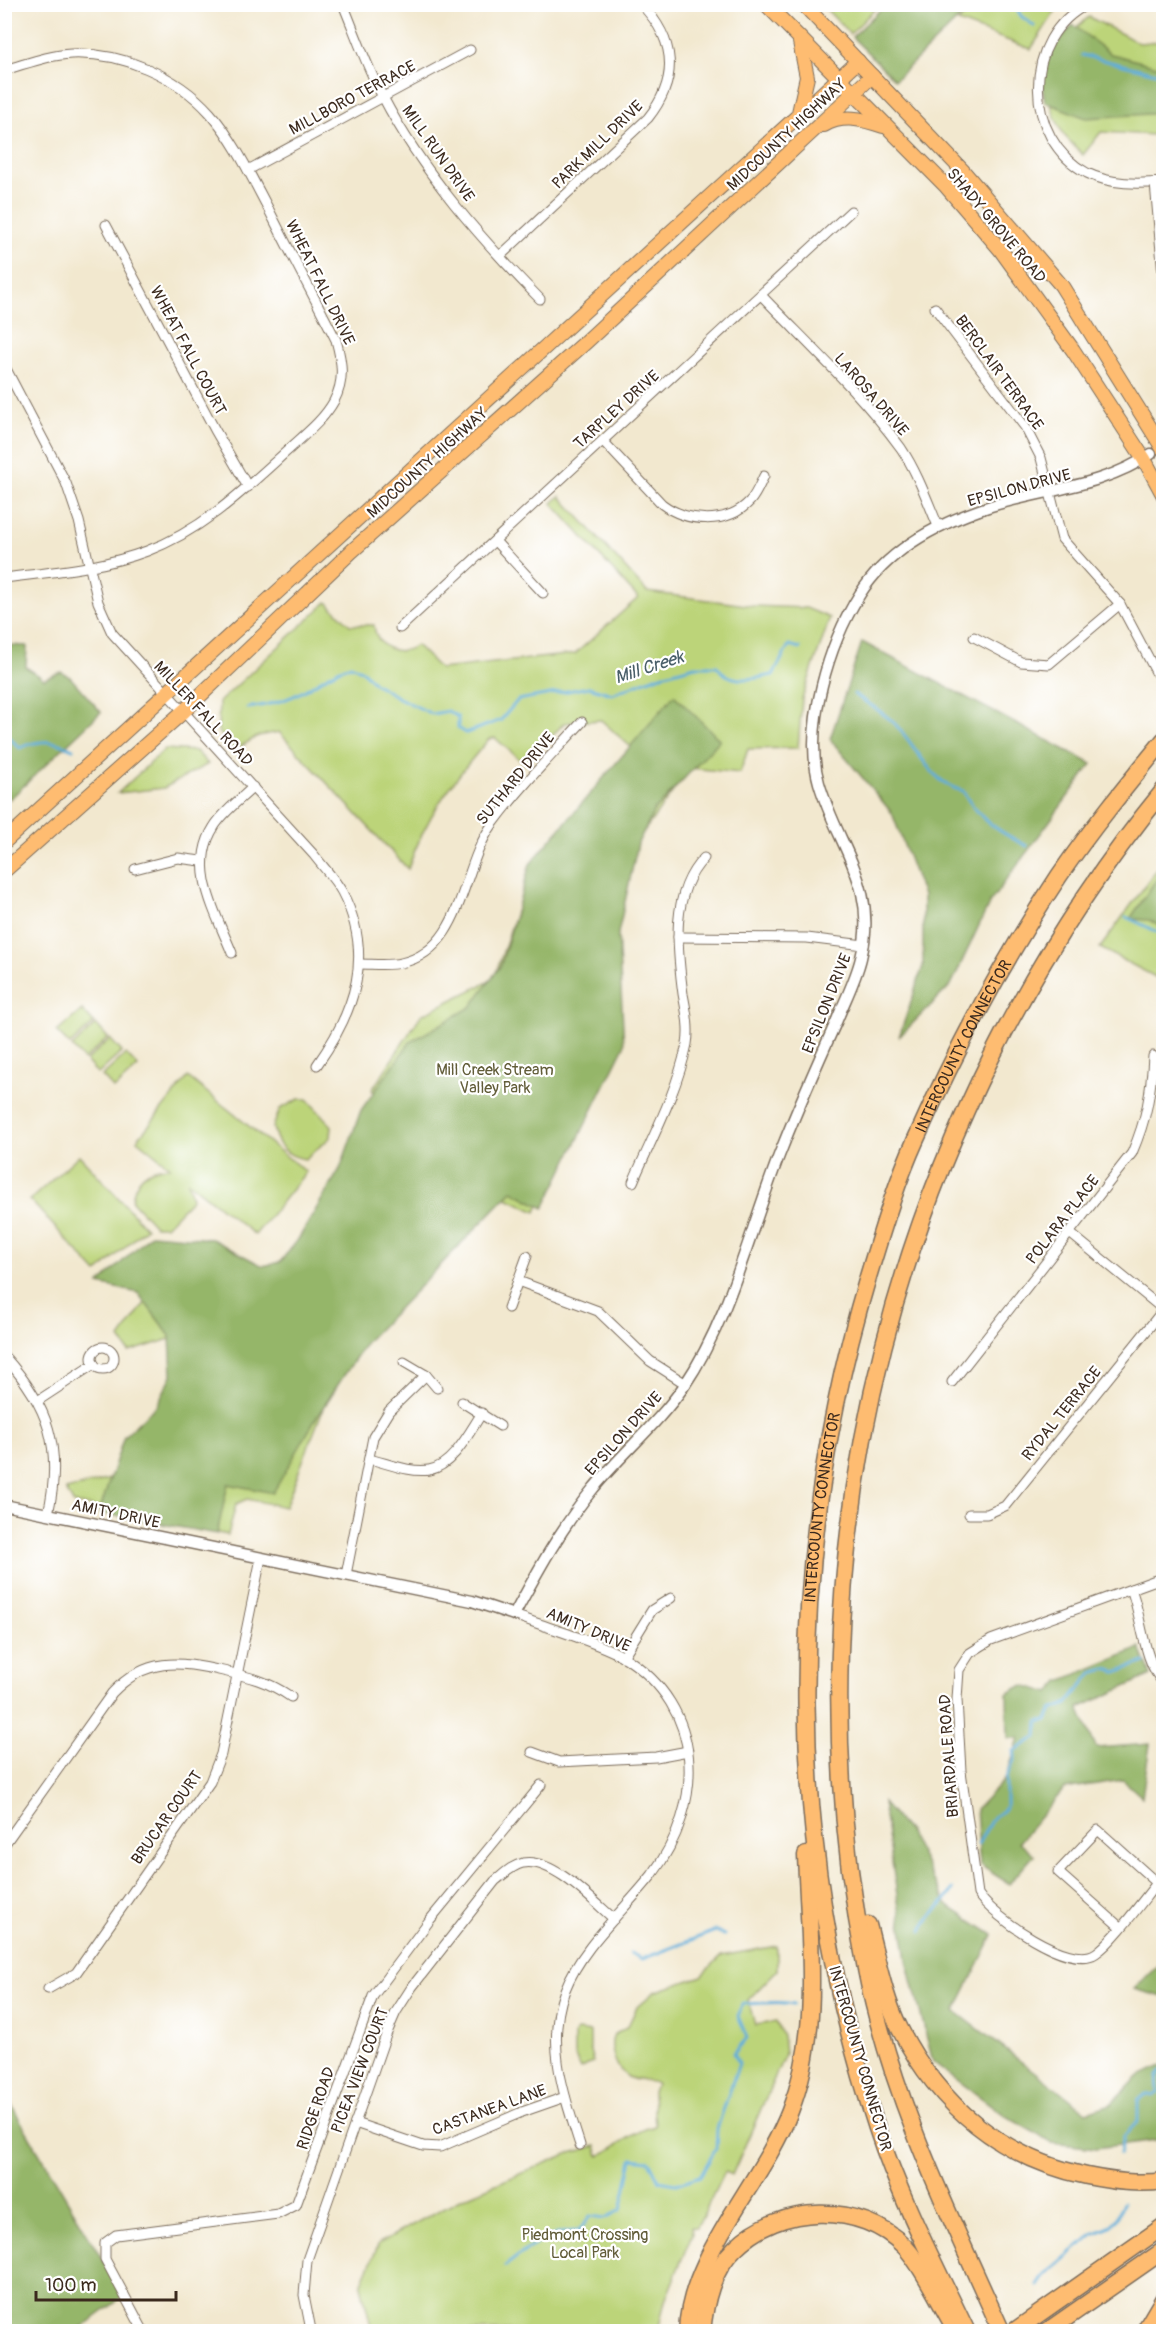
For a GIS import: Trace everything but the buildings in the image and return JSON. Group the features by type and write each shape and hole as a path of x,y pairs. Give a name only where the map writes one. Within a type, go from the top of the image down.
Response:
{"highway":[{"name":"INTERCOUNTY CONNECTOR","path":"967,2331 904,2198 877,2128 838,1987 815,1855 806,1731 810,1560 835,1410 849,1344 883,1227 915,1141 979,1011 1015,946 1060,875 1110,806 1164,740"},
{"name":"INTERCOUNTY CONNECTOR","path":"1002,2331 917,2143 892,2067 866,1972 848,1856 841,1755 842,1602 853,1500 863,1435 891,1310 929,1195 962,1116 993,1052 1049,948 1077,904 1164,790"},
{"path":"687,2331 690,2305 703,2267 770,2152 789,2114 805,2064 811,2007 806,1731"},
{"path":"848,1856 899,2027 924,2072 947,2101 972,2124 1013,2151 1059,2170 1103,2179 1146,2184 1164,2181"},
{"path":"1103,2179 1164,2173"},
{"path":"702,2331 708,2291 735,2248 752,2236 791,2216 818,2212 857,2220 881,2230 905,2247 957,2331"},
{"path":"1013,2331 1164,2226"},
{"path":"1046,2331 1164,2250"},
{"path":"1144,2331 1164,2298"}],"main road":[{"name":"SHADY GROVE ROAD","path":"766,4 838,80 945,185 1000,249 1073,350 1157,452"},
{"name":"SHADY GROVE ROAD","path":"803,4 962,170 1061,285 1157,452 1164,496"},
{"path":"798,117 807,76 800,40"},
{"name":"MIDCOUNTY HIGHWAY","path":"4,842 858,61"},
{"name":"MIDCOUNTY HIGHWAY","path":"4,872 184,711 352,551 587,341 872,76"},
{"path":"813,131 841,118 868,120 885,126"}],"street":[{"name":"MILL RUN DRIVE","path":"343,4 383,97 431,172 474,228 540,299"},
{"name":"PARK MILL DRIVE","path":"500,256 648,118 661,103 669,80 669,50 662,31 641,4"},
{"path":"1088,4 1062,25 1052,38 1040,65 1037,101 1042,119 1059,150 1086,172 1102,180 1121,183 1159,182 1163,275"},
{"name":"MILLBORO TERRACE","path":"248,170 470,50"},
{"name":"WHEAT FALL DRIVE","path":"4,70 70,54 113,57 144,67 182,89 210,113 248,170 336,340 343,365 334,401 317,423 220,511 185,534 146,551 88,567 4,578"},
{"name":"TARPLEY DRIVE","path":"400,628 762,296 851,211"},
{"name":"WHEAT FALL COURT","path":"105,225 214,430 248,487"},
{"name":"LAROSA DRIVE","path":"762,296 870,410 901,448 938,526"},
{"name":"BERCLAIR TERRACE","path":"935,308 1025,427 1041,458 1048,493 1062,539 1120,604 1156,672"},
{"name":"MILLER FALL ROAD","path":"4,365 66,483 79,521 98,602 112,633 165,694 184,711 314,855 341,890 353,916 360,964 350,1009 333,1042 317,1065"},
{"path":"603,441 662,504 671,511 698,519 725,516 750,501 764,476"},
{"name":"EPSILON DRIVE","path":"514,1615 549,1551 590,1492 666,1410 686,1384 715,1333 781,1150 855,976 864,945 867,906 855,870 819,783 813,742 816,703 841,630 860,593 897,552 938,526 993,506 1112,476 1157,452"},
{"path":"495,541 543,593"},
{"path":"974,638 1021,662 1049,664 1120,604"},
{"name":"SUTHARD DRIVE","path":"360,964 400,963 422,955 435,945 453,919 471,865 491,827 582,722"},
{"path":"232,953 207,888 201,861 215,825 253,788"},
{"path":"135,869 178,858 201,861"},
{"path":"633,1182 677,1078 687,1043 688,1027 678,937 686,885 691,871 704,858"},
{"path":"678,937 807,938 864,945"},
{"name":"POLARA PLACE","path":"952,1382 1071,1234 1132,1153 1146,1122 1151,1096 1153,1056"},
{"path":"1071,1234 1163,1310"},
{"path":"508,1308 527,1256"},
{"path":"518,1281 598,1311 650,1361 686,1384"},
{"name":"RYDAL TERRACE","path":"969,1514 987,1514 1005,1506 1163,1310"},
{"path":"4,1356 39,1400 50,1425 55,1458 53,1493 48,1514"},
{"path":"404,1362 426,1375 437,1388"},
{"path":"39,1400 94,1364"},
{"path":"346,1575 373,1437 380,1423 426,1375"},
{"path":"462,1402 500,1426"},
{"path":"369,1459 415,1470 430,1470 444,1463 482,1413"},
{"name":"AMITY DRIVE","path":"4,1505 472,1600 623,1657 657,1685 681,1726 688,1751 690,1791 684,1816 675,1837 651,1875 581,1961 565,1989 560,2008 556,2057 565,2097 580,2145"},
{"name":"BRUCAR COURT","path":"48,1989 76,1972 210,1782 221,1754 261,1558"},
{"name":"BRIARDALE ROAD","path":"1120,1927 1058,1872 1098,1830 1157,1883 1120,1927 1096,1954 1083,1957 1064,1954 1002,1920 987,1907 978,1894 971,1860 961,1771 957,1699 959,1670 970,1653 977,1647 1164,1577"},
{"path":"1131,1589 1151,1663 1157,1677 1164,1683"},
{"path":"623,1657 652,1610 671,1598"},
{"path":"4,1845 112,1692 134,1673 160,1664 192,1664 267,1681 291,1697"},
{"path":"532,1752 548,1759 565,1762 656,1757 688,1751"},
{"name":"RIDGE ROAD","path":"144,2331 105,2259 105,2243 116,2235 278,2214 296,2205 373,1996 457,1885 541,1785"},
{"name":"PICEA VIEW COURT","path":"311,2330 304,2295 307,2260 386,2035 403,1999 495,1881 511,1867 523,1863 544,1865 573,1885 614,1919"},
{"name":"CASTANEA LANE","path":"355,2122 423,2146 440,2147 522,2112 565,2097"}],"green space":[{"path":"977,4 1051,5 1056,10 1031,49 958,22"},
{"path":"822,5 879,5 850,34"},
{"path":"885,5 973,5 895,80 852,37"},
{"path":"1089,17 1139,43 1163,41 1163,132 1154,135 1101,132 1083,155 1063,134 1054,115 1049,96 1073,30"},
{"path":"1073,25 1111,54 1161,67 1163,52 1163,113 1086,118 1045,102 1043,79 1047,60 1058,42"},
{"name":"Mill Creek Stream Valley Park","path":"560,496 647,592 754,606 806,608 830,618 802,699 798,748 748,749 740,773 690,768 609,879 608,1039 536,1212 505,1197 433,1273 430,1270 365,1339 323,1409 285,1507 247,1499 236,1504 228,1535 73,1503 66,1490 134,1473 174,1401 179,1336 129,1352 120,1338 192,1237 302,1312 423,1131 372,1090 421,1015 494,979 532,864 633,749 601,720 564,723 526,765 495,738 489,739 441,800 423,832 408,869 279,732 258,736 235,750 218,731 219,702 327,602 350,625 374,625 379,639 389,648 402,650 416,645 440,669 575,654 638,598 552,503"},
{"path":"862,642 1092,764 990,902 951,985 899,1037 923,966 923,896 892,813 830,739"},
{"path":"5,645 27,646 26,667 44,679 61,672 70,677 101,712 10,799 4,792"},
{"path":"674,695 720,740 654,811 638,843 618,933 624,1046 544,1208 512,1191 366,1342 318,1415 273,1493 228,1484 217,1534 99,1513 124,1436 157,1405 172,1375 170,1336 138,1293 99,1284 151,1234 212,1239 263,1266 280,1262 299,1238 340,1169 361,1110 410,1042 471,1007 501,965 530,864"},
{"path":"165,749 196,751 208,764 164,788 118,793"},
{"path":"1163,861 1163,981 1100,948"},
{"path":"1163,869 1163,928 1149,920 1130,919"},
{"path":"82,1010 94,1023 70,1045 57,1032"},
{"path":"96,1024 108,1038 84,1060 72,1047"},
{"path":"110,1039 122,1052 98,1074 86,1061"},
{"path":"126,1054 138,1067 114,1089 102,1076"},
{"path":"188,1077 306,1172 255,1235 188,1182 192,1199 166,1226 155,1226 132,1201 133,1193 143,1175 155,1169 170,1167 137,1140"},
{"path":"299,1099 307,1099 332,1126 331,1137 305,1159 283,1149 273,1127 280,1109"},
{"path":"79,1155 146,1228 97,1273 30,1200"},
{"path":"1140,1648 1151,1675 1079,1708 1096,1748 1150,1744 1142,1797 1123,1780 1064,1789 1019,1842 1034,1855 1009,1884 980,1865 976,1809 1006,1778 1019,1738 1008,1738 1007,1694 1023,1685 1050,1693 1060,1681"},
{"path":"883,1803 909,1833 947,1905 993,1935 955,2011 1087,2112 1111,2104 1138,2077 1163,2065 1163,2139 1096,2148 1052,2143 1006,2116 933,2062 907,1960"},
{"name":"Piedmont Crossing Local Park","path":"777,1946 777,1970 748,2000 755,2025 776,2022 783,2036 785,2054 732,2175 724,2172 697,2228 691,2227 692,2234 665,2301 658,2331 370,2331 372,2330 361,2285 379,2243 458,2200 567,2154 596,2146 599,2156 633,2135 655,2126 653,2092 656,2084 631,2079 624,2074 613,2052 614,2035 628,2026 637,2007 654,1992 702,1976 721,1956"},
{"path":"1163,1960 1163,1997 1134,1989"},
{"path":"577,2030 590,2032 590,2051 593,2062 581,2069 574,2054 574,2034"},
{"path":"4,2093 124,2296 77,2331 5,2331"}],"waterway":[{"path":"1014,4 1021,16 1034,26"},
{"path":"1082,55 1164,75"},
{"name":"Mill Creek","path":"247,708 291,697 351,665 363,671 374,683 432,714 448,711 458,717 458,728 466,733 501,720 518,700 589,687 612,694 658,676 695,666 717,666 729,676 743,679 773,675 789,645 800,648"},
{"name":"Mill Creek","path":"854,694 892,721 932,771 951,787 963,791 983,817 998,830 1027,846"},
{"name":"Mill Creek","path":"4,733 20,748 46,742 73,749"},
{"name":"Mill Creek","path":"1126,917 1164,935"},
{"path":"978,1844 993,1817 1006,1807 1006,1778 1015,1758 1014,1751 1037,1737 1038,1722 1047,1720 1052,1710 1067,1704 1092,1673 1106,1669 1116,1672 1145,1662"},
{"path":"922,1931 924,1925 953,1889"},
{"path":"630,1953 642,1959 715,1931 724,1935"},
{"path":"505,2266 530,2247 549,2237 579,2231 590,2216 605,2218 621,2210 632,2159 649,2161 659,2181 676,2184 700,2176 716,2149 717,2129 739,2063 734,2053 747,2038 738,2016 743,2004 775,2002 794,2004"},
{"path":"1120,2154 1124,2136 1138,2121 1138,2101 1146,2094 1153,2096 1158,2093 1158,2078 1164,2069"},
{"path":"1038,2286 1045,2275 1093,2234 1110,2227 1117,2219 1123,2203"}]}
